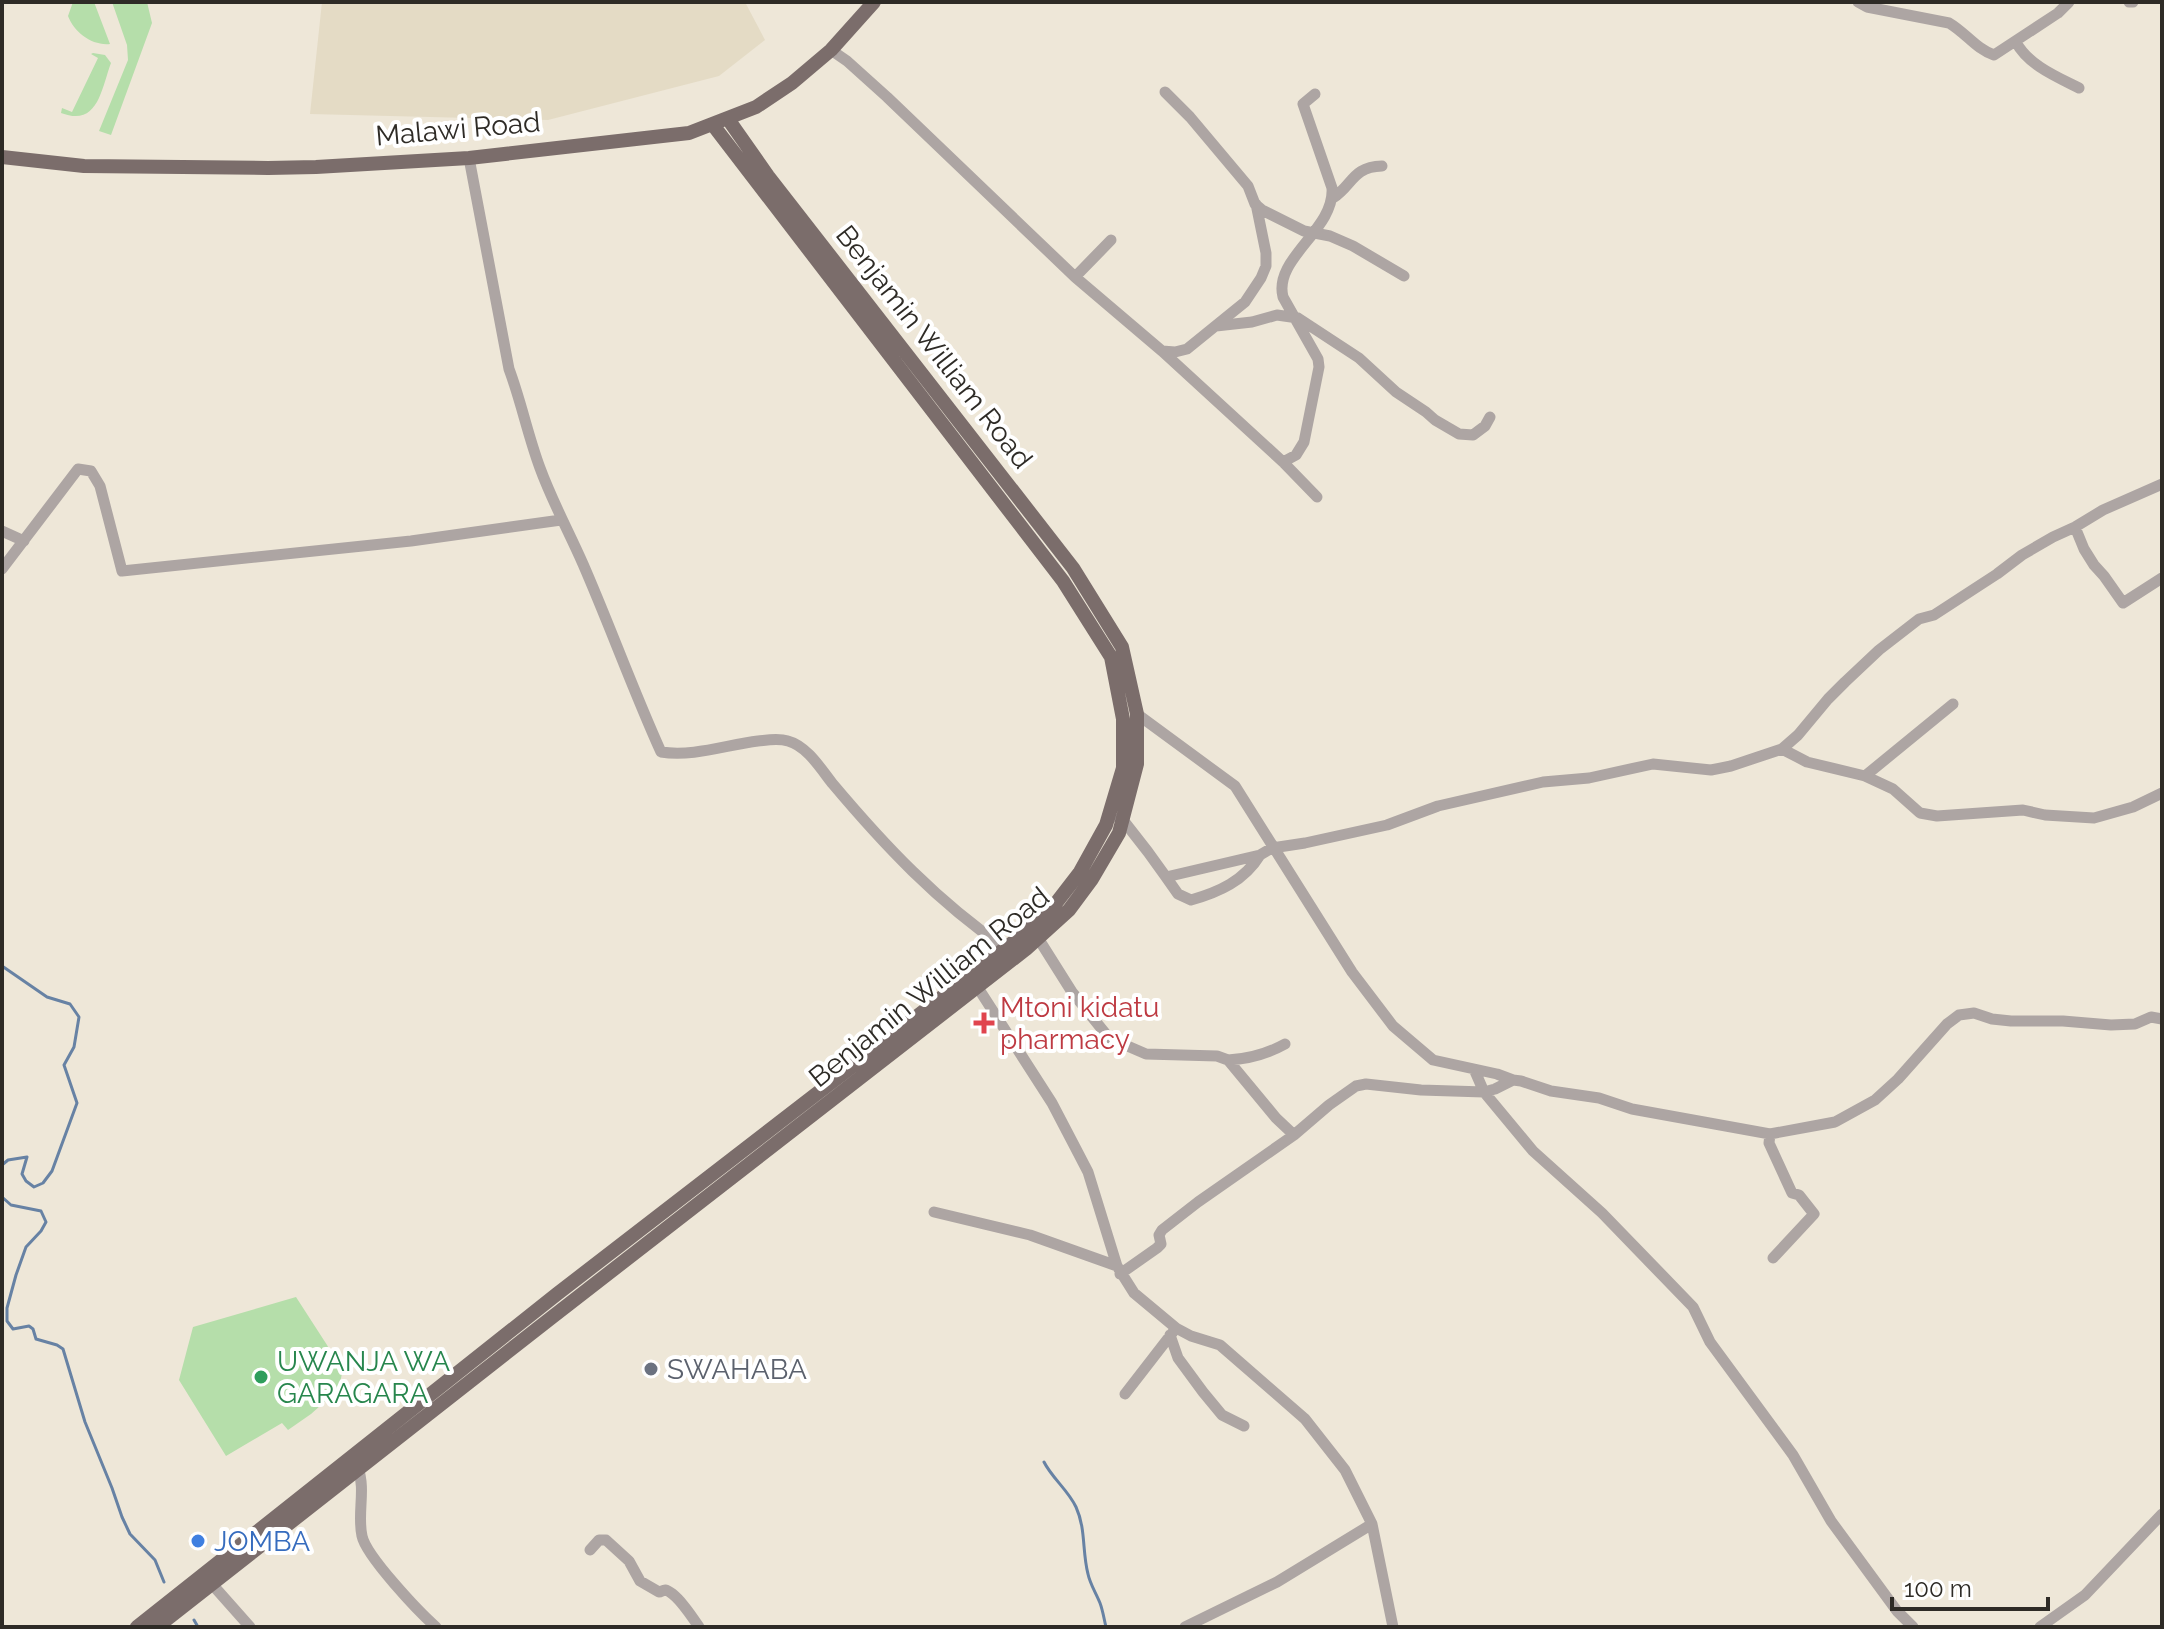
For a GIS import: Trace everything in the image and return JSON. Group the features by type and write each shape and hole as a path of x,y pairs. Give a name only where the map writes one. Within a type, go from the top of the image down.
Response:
{"main road":[{"name":"Malawi Road","path":"2,157 84,166 268,168 469,158 689,133 756,107 792,83 831,50 874,2"},
{"path":"689,133 708,138 744,156 745,130 756,107"},
{"name":"Benjamin William Road","path":"137,1627 557,1294 973,981 1026,949 1069,910 1092,879 1119,833 1116,818 1123,768 1123,719 1111,657 1063,581 744,156 728,119"},
{"name":"Benjamin William Road","path":"157,1627 973,981 1060,899 1080,872 1106,825 1116,818 1137,764 1137,714 1122,647 1073,568 744,156 713,125"}],"street":[{"path":"1858,2 1867,7 1949,23 1984,51 1994,55 2058,13 2069,2"},
{"path":"2016,42 2040,67 2079,88"},
{"path":"831,50 887,97 1075,277 1162,351 1317,497"},
{"path":"1162,351 1187,349 1216,326 1245,302 1266,266 1255,204 1248,186 1165,92"},
{"path":"1283,462 1296,455 1304,442 1319,367 1318,359 1283,297 1281,281 1330,208 1333,198 1303,104 1315,94"},
{"path":"469,158 509,369 528,436 661,752 675,754 773,739 788,740 802,748 875,834 923,884 1005,948"},
{"path":"1333,198 1365,168 1382,166"},
{"path":"1255,204 1271,216 1304,231 1330,236 1353,246 1404,276"},
{"path":"1075,277 1111,240"},
{"path":"1216,326 1252,322 1277,315 1293,316 1312,325 1359,358 1396,392 1445,427 1459,434 1473,435 1485,426 1490,417"},
{"path":"2,569 78,469 91,471 100,486 122,571 411,541 561,520"},
{"path":"1166,877 1260,855 1272,848 1387,825 1438,806 1543,782 1589,778 1653,764 1711,770 1782,749 1828,699 1919,619 1934,615 1973,591 2022,555 2103,510 2162,484"},
{"path":"2075,527 2094,565 2123,603 2162,578"},
{"path":"2,531 24,541"},
{"path":"1865,776 1953,704"},
{"path":"1137,714 1235,786 1352,972 1393,1026 1433,1060 1551,1091 1599,1098 1632,1109 1770,1134 1835,1122 1875,1100 1959,1015 1974,1013 2011,1021 2111,1025 2135,1024 2151,1017 2162,1019"},
{"path":"1782,749 1807,762 1865,776 1893,789 1920,813 1937,816 2023,810 2045,815 2094,818 2133,807 2162,793"},
{"path":"1116,818 1178,894 1191,900 1228,887 1253,867 1260,855"},
{"path":"1038,938 1072,992 1109,1038 1146,1054 1217,1056 1228,1060 1254,1057 1285,1044"},
{"path":"973,981 1052,1103 1088,1172 1119,1270 1134,1293 1173,1332 1220,1345 1305,1419 1345,1470 1372,1524 1393,1627"},
{"path":"1228,1060 1294,1135"},
{"path":"1474,1069 1533,1151 1602,1213 1693,1307 1710,1342 1793,1455 1831,1521 1897,1611 1913,1627"},
{"path":"1489,1091 1490,1073"},
{"path":"1119,1270 1157,1248 1161,1244 1159,1235 1162,1230 1356,1086 1489,1091 1513,1080"},
{"path":"1770,1134 1769,1143 1792,1193 1799,1195 1814,1214 1773,1258"},
{"path":"934,1212 1030,1235 1119,1270"},
{"path":"1125,1394 1173,1332"},
{"path":"1173,1332 1178,1358 1203,1392 1222,1415 1244,1426"},
{"path":"358,1468 362,1538 390,1579 436,1627"},
{"path":"2040,1627 2085,1595 2162,1514"},
{"path":"1185,1627 1277,1582 1372,1524"},
{"path":"590,1550 599,1540 606,1540 629,1561 640,1581 659,1592 668,1591 699,1627"},
{"path":"211,1583 250,1627"}],"shaded area":[{"path":"322,2 745,2 765,40 719,76 548,120 310,114"}],"green space":[{"path":"73,2 94,2 110,44 90,40 75,27 68,16"},
{"path":"112,2 147,2 152,23 111,135 99,131 128,60 127,45"},
{"path":"93,53 105,55 111,63 101,94 83,115 61,113 62,108 72,112 98,58"},
{"name":"UWANJA WA GARAGARA","path":"296,1297 342,1373 339,1389 288,1430 282,1423 226,1456 179,1380 193,1327"}],"waterway":[{"path":"2,966 47,997 70,1004 79,1017 74,1047 64,1065 77,1103 52,1171 43,1183 34,1187 22,1174 27,1157 8,1160 2,1165"},
{"path":"2,1197 11,1205 41,1211 46,1222 26,1247 7,1308 7,1321 13,1329 29,1326 36,1339 63,1349 85,1422 122,1517 130,1534 155,1560 164,1582"},
{"path":"1044,1462 1073,1501 1079,1515 1088,1574 1106,1627"},
{"path":"194,1620 198,1627"}],"place":[{"name":"Mtoni kidatu pharmacy","path":"984,1023"},
{"name":"SWAHABA","path":"651,1369"},
{"name":"UWANJA WA GARAGARA","path":"261,1377"},
{"name":"JOMBA","path":"198,1541"}]}
